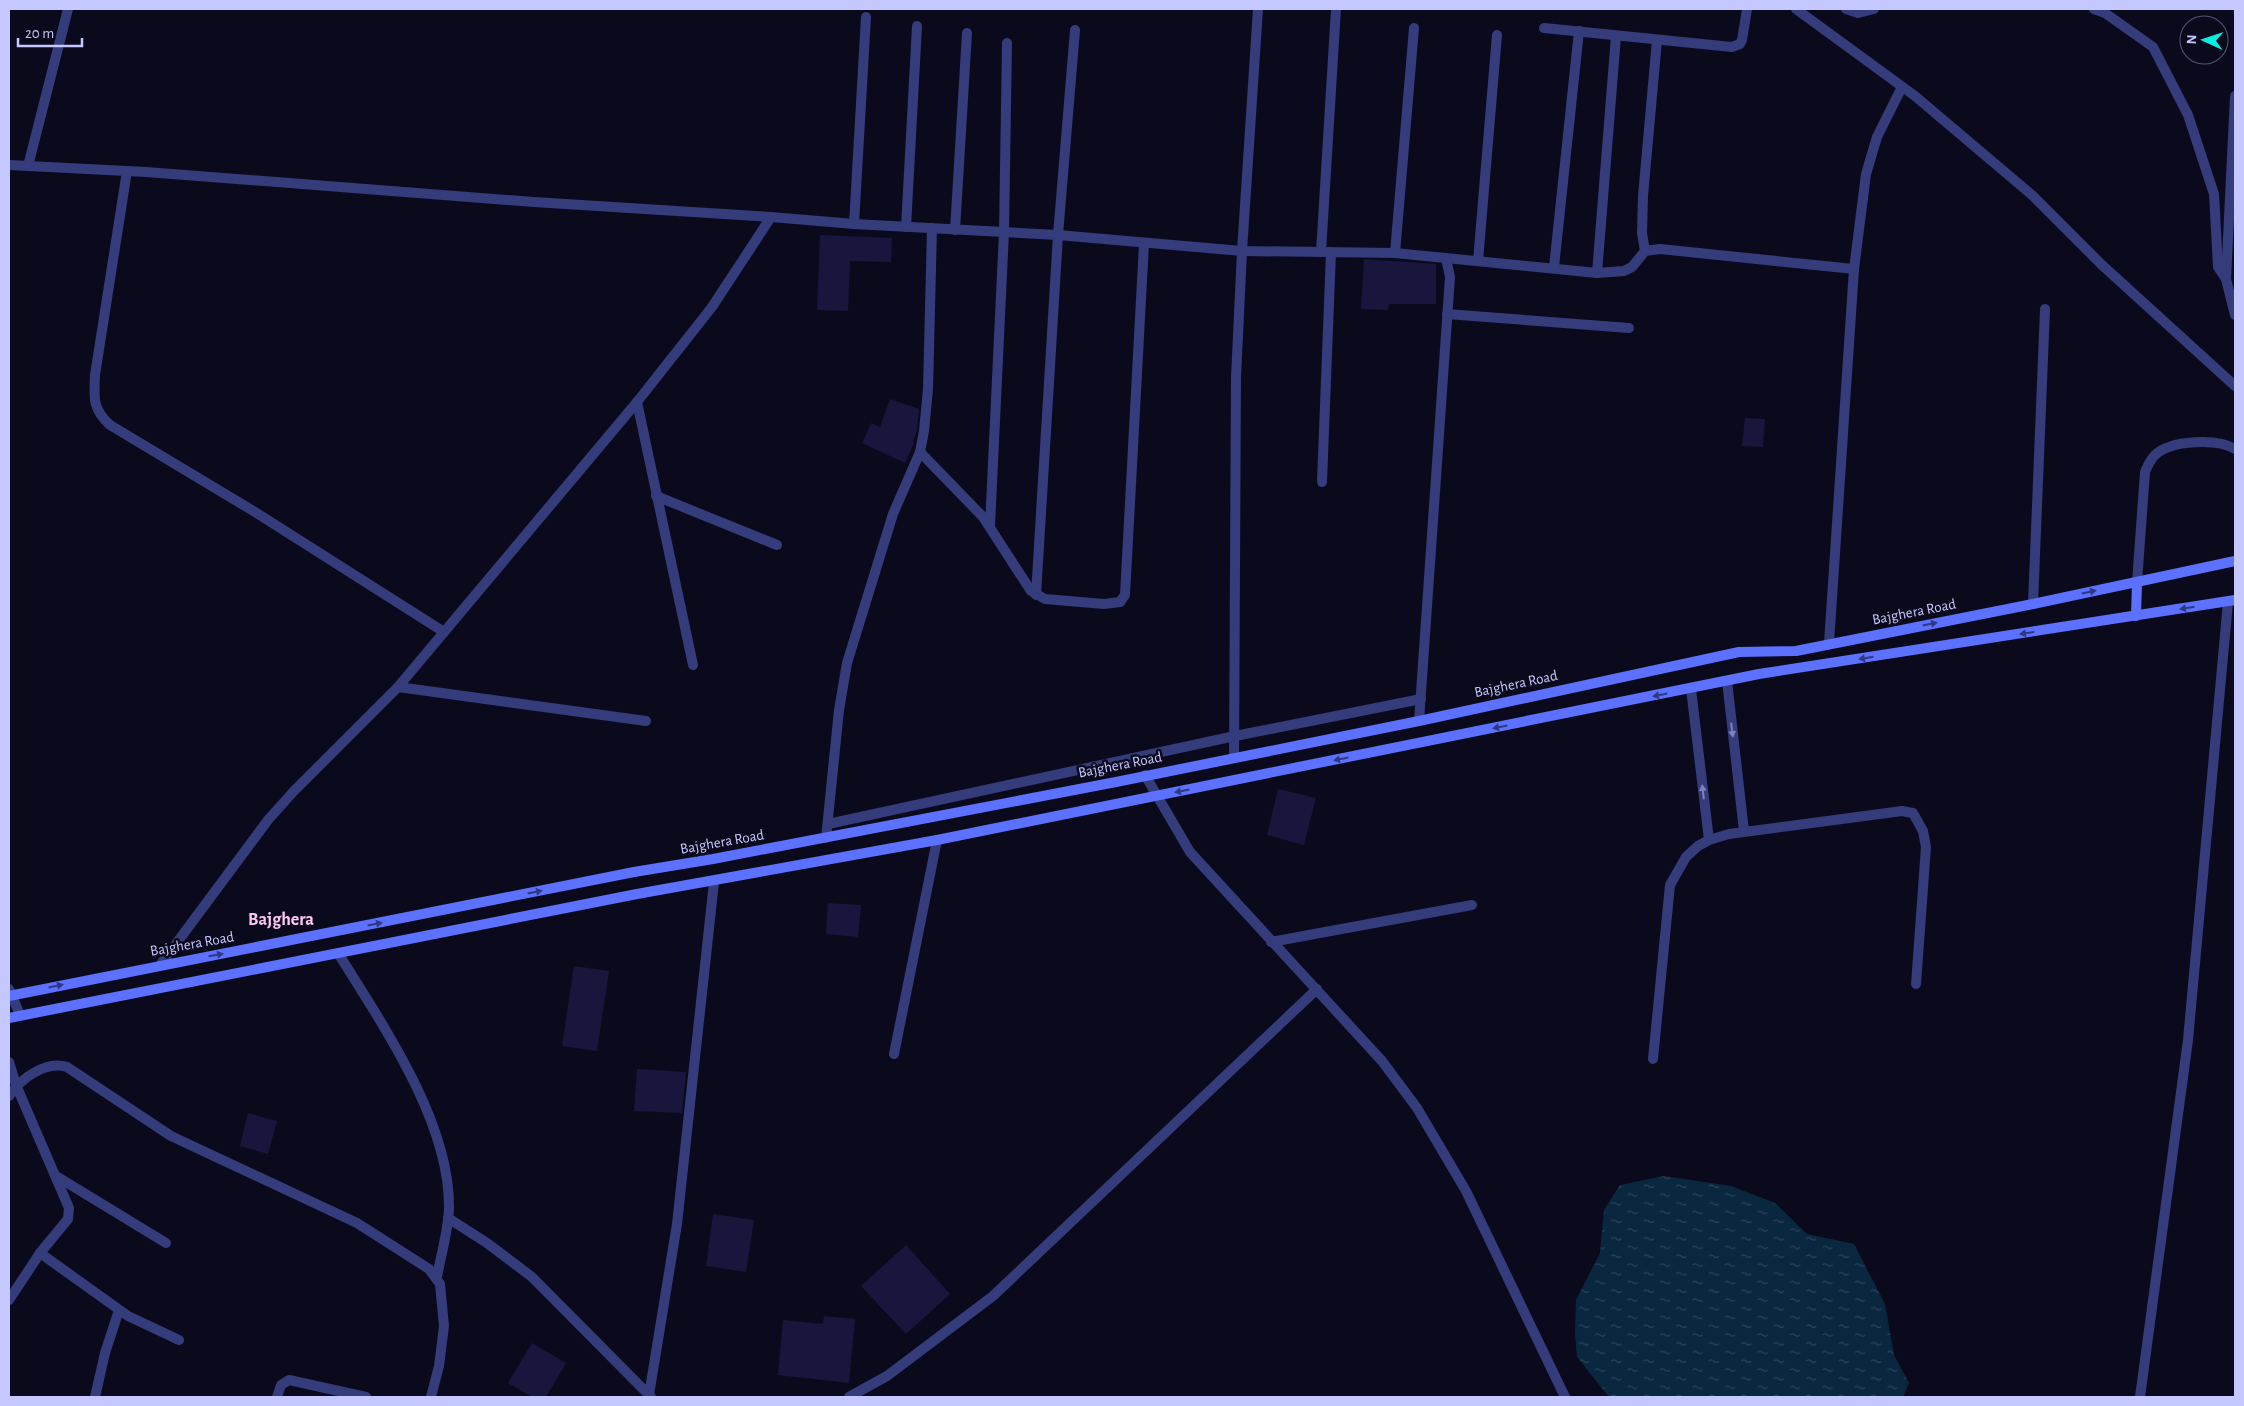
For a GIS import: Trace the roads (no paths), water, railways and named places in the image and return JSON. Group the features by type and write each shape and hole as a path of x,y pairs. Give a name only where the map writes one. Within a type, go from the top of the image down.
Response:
{"main road":[{"name":"Bajghera Road","path":"10,993 256,948 634,872 826,838 1234,758 1419,721 1739,652 1796,651 2034,604 2235,561"},
{"path":"2136,616 2137,582"},
{"path":"9,1018 637,894 714,882 937,840 1759,674 2232,601"}],"street":[{"path":"28,166 68,9"},
{"path":"1234,758 1236,377 1242,251 1258,9"},
{"path":"1322,482 1326,252 1336,9"},
{"path":"1544,28 1732,47 1737,46 1742,40 1747,9"},
{"path":"1796,9 1902,87 2032,195 2102,265 2235,386"},
{"path":"1846,9 1858,13 1874,9"},
{"path":"2094,9 2105,14 2153,47 2188,115 2214,194 2218,267 2226,279"},
{"path":"854,224 866,17"},
{"path":"906,227 918,26"},
{"path":"1395,253 1414,28"},
{"path":"1036,595 1058,235 1076,30"},
{"path":"1554,267 1579,31"},
{"path":"955,230 967,33"},
{"path":"1478,261 1496,35"},
{"path":"1597,273 1616,36"},
{"path":"1645,251 1642,234 1643,196 1657,40"},
{"path":"990,526 1004,232 1007,42"},
{"path":"1829,643 1854,269 1866,174 1870,156 1888,112 1902,87"},
{"path":"2235,96 2226,279 2235,315"},
{"path":"9,165 127,171 854,224 1058,235 1144,244 1242,251 1395,253 1554,267 1597,273 1624,271 1632,267 1645,251 1660,249 1854,269"},
{"path":"127,171 94,375 94,400 101,417 110,425 255,512 444,632"},
{"path":"161,964 268,820 293,792 398,687 637,402 712,307 771,217"},
{"path":"826,838 839,710 846,663 893,514 920,452 928,389 932,228"},
{"path":"920,452 976,509 990,526 1025,584 1036,595 1045,598 1114,605 1120,602 1125,595 1144,244"},
{"path":"1419,721 1450,277 1446,258"},
{"path":"2034,604 2045,309"},
{"path":"1447,314 1629,328"},
{"path":"637,402 693,665"},
{"path":"2137,582 2146,472 2149,462 2167,448 2191,443 2215,442 2235,449"},
{"path":"656,496 777,545"},
{"path":"2140,1397 2188,1040 2232,601"},
{"path":"1726,681 1744,831"},
{"path":"398,687 646,721"},
{"path":"1691,688 1709,840"},
{"path":"828,824 1234,736 1421,699"},
{"path":"1145,775 1190,852 1382,1062 1417,1108 1466,1191 1565,1397"},
{"path":"1653,1059 1670,884 1686,857 1698,846 1709,840 1744,831 1902,811 1913,813 1923,831 1926,847 1916,984"},
{"path":"894,1054 937,840"},
{"path":"650,1396 677,1224 714,882"},
{"path":"1271,942 1472,905"},
{"path":"338,953 380,1020 418,1090 442,1152 448,1193 448,1218 437,1277 443,1302 444,1326 439,1366 431,1397"},
{"path":"849,1397 887,1376 993,1296 1317,989"},
{"path":"10,993 20,1015"},
{"path":"9,1062 16,1085 68,1203 69,1216 40,1253 9,1300"},
{"path":"9,1096 16,1085 42,1068 60,1065 67,1067 171,1136 356,1222 419,1261 437,1277"},
{"path":"55,1176 166,1243"},
{"path":"448,1218 487,1243 532,1277 650,1396"},
{"path":"40,1253 119,1310 179,1340"},
{"path":"95,1397 105,1353 119,1310"},
{"path":"277,1397 280,1385 289,1380 366,1397"}],"water":[{"path":"1664,1176 1731,1186 1775,1203 1807,1234 1854,1244 1885,1304 1894,1355 1909,1383 1903,1397 1609,1397 1577,1357 1575,1334 1576,1300 1600,1253 1604,1210 1620,1185"}],"district":[{"name":"Bajghera","path":"281,920"}]}
